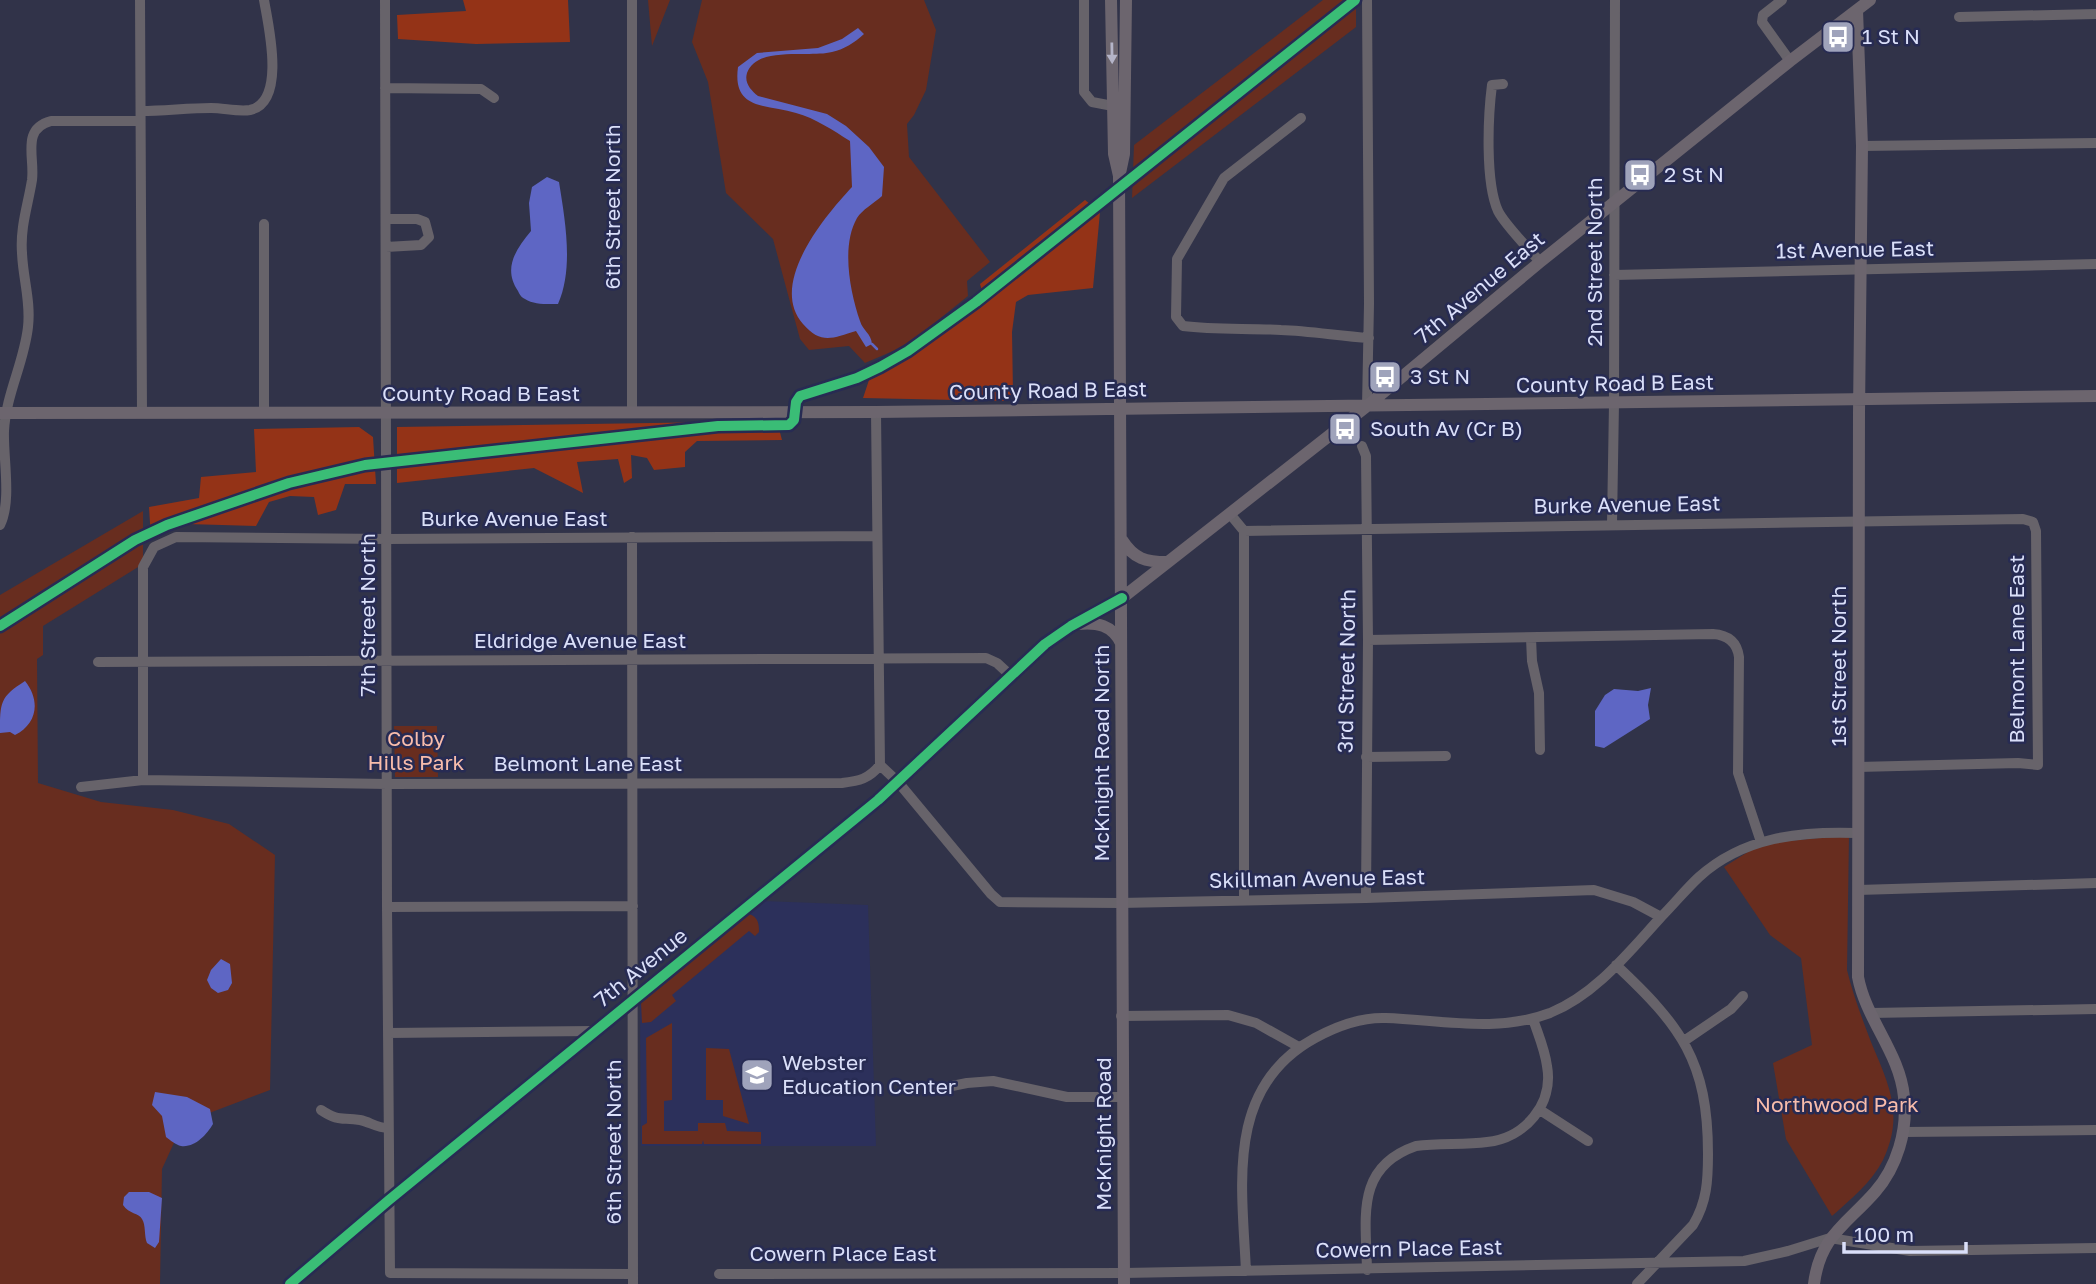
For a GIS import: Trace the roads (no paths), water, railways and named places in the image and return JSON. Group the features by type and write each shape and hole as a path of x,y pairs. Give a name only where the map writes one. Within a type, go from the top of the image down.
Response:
{"street":[{"path":"140,0 142,413"},
{"path":"0,526 5,510 3,413 28,330 29,297 23,273 22,237 32,180 31,140 37,127 51,121 141,116 215,108 250,110 259,105 267,94 273,51 264,0"},
{"name":"7th Street North","path":"385,0 390,1273 634,1279"},
{"name":"6th Street North","path":"632,0 632,413"},
{"path":"1084,0 1084,92 1092,102 1113,106"},
{"name":"McKnight Road North","path":"1111,0 1114,155 1119,176 1122,994"},
{"name":"McKnight Road North","path":"1119,176 1124,154 1126,0"},
{"path":"1367,0 1367,406"},
{"name":"2nd Street North","path":"1612,524 1615,0"},
{"path":"1782,0 1763,15 1762,22 1790,61"},
{"name":"7th Avenue East","path":"1010,676 1045,644 1122,597 1367,406 1540,262 1870,0"},
{"name":"1st Street North","path":"1814,1284 1830,1238 1885,1179 1904,1132 1905,1114 1902,1079 1863,996 1858,977 1862,146 1857,10"},
{"path":"1959,17 2096,14"},
{"path":"1503,84 1492,85 1488,116 1492,186 1498,211 1540,262"},
{"path":"386,88 481,89 494,98"},
{"path":"1301,118 1224,178 1177,260 1177,317 1183,326 1198,328 1284,330 1369,338"},
{"path":"1862,146 2096,143"},
{"path":"386,219 418,219 425,222 429,237 421,245 386,247"},
{"path":"264,224 264,413"},
{"name":"1st Avenue East","path":"1614,275 2096,264"},
{"name":"County Road B East","path":"3,413 876,412 2096,396"},
{"path":"876,412 880,765"},
{"name":"3rd Street North","path":"1362,446 1366,456 1368,640 1366,898"},
{"path":"1230,513 1244,531 1244,900"},
{"name":"Burke Avenue East","path":"1244,531 2023,519 2033,522"},
{"name":"Belmont Lane East","path":"1858,767 2018,763 2038,765 2036,531 2033,522"},
{"name":"Burke Avenue East","path":"143,662 144,567 154,547 176,537 387,539 877,536"},
{"name":"6th Street North","path":"632,537 634,1279"},
{"path":"1122,540 1137,557 1148,562 1168,562"},
{"path":"1071,626 1095,622 1117,634 1122,643"},
{"path":"1368,640 1721,635 1732,641 1739,657 1738,773 1761,842"},
{"path":"1531,638 1532,661 1539,693 1540,750"},
{"name":"Eldridge Avenue East","path":"98,662 986,658 998,663 1010,676"},
{"path":"143,662 143,780"},
{"name":"7th Avenue","path":"290,1284 389,1199 898,782 1010,676"},
{"path":"1366,757 1446,756"},
{"name":"Belmont Lane East","path":"81,787 143,780 387,784 842,783 862,780 872,775 880,765"},
{"name":"Skillman Avenue East","path":"880,765 898,782 1000,902 1121,903 1594,890 1633,902 1661,917"},
{"path":"1246,1271 1242,1169 1244,1136 1254,1105 1271,1077 1299,1047 1330,1030 1365,1020 1382,1018 1487,1024 1532,1018 1566,1005 1584,994 1616,964 1699,877 1731,854 1761,842 1810,833 1857,833"},
{"path":"1858,890 2096,883"},
{"path":"387,907 633,906"},
{"path":"1616,964 1660,1007 1685,1041 1696,1067 1706,1105 1708,1129 1707,1192 1704,1204 1693,1225 1637,1284"},
{"name":"McKnight Road","path":"1122,994 1124,1279"},
{"path":"1685,1041 1731,1009 1743,996"},
{"path":"1871,1013 2096,1009"},
{"path":"1121,1016 1228,1015 1256,1023 1299,1047"},
{"path":"1367,1270 1366,1203 1373,1181 1385,1164 1416,1146 1498,1140 1520,1130 1540,1110 1545,1100 1547,1064 1532,1018"},
{"path":"388,1033 595,1031"},
{"path":"937,1089 967,1083 993,1082 1066,1097 1123,1097"},
{"path":"321,1110 335,1119 362,1120 380,1128 388,1128"},
{"path":"1540,1110 1588,1141"},
{"path":"1904,1132 2096,1130"},
{"name":"Cowern Place East","path":"719,1273 878,1278 1124,1279 1246,1271 1744,1261 1830,1238 1910,1251 2096,1248"}],"water":[{"path":"858,28 864,34 853,43 832,52 785,54 761,59 753,64 746,80 758,96 827,114 846,126 869,147 884,167 882,196 857,218 849,242 853,297 861,324 872,344 866,347 856,331 828,338 810,331 794,308 792,290 796,271 815,233 852,187 850,141 803,115 763,106 746,99 740,91 738,81 738,67 757,53 818,48 842,39"},
{"path":"547,177 559,182 566,228 566,275 558,304 537,303 524,298 511,275 516,253 531,231 529,203 532,187"},
{"path":"25,681 35,704 32,718 28,725 15,735 10,732 0,733 3,701"},
{"path":"1651,688 1648,705 1650,719 1604,748 1595,746 1595,711 1605,695 1614,689 1638,691"},
{"path":"221,959 230,964 232,983 228,990 218,993 211,988 207,980 211,970"},
{"path":"155,1092 187,1097 210,1109 213,1124 196,1143 186,1146 175,1144 166,1137 162,1116 152,1105"},
{"path":"129,1192 149,1192 162,1198 159,1242 155,1248 147,1243 141,1217 123,1205 124,1197"}],"waterway":[{"path":"872,344 877,349"}],"place":[{"name":"1 St N","path":"1838,37"},
{"name":"2 St N","path":"1640,175"},
{"name":"3 St N","path":"1385,377"},
{"name":"South Av (Cr B)","path":"1345,429"},
{"name":"Webster Education Center","path":"757,1075"}],"park label":[{"name":"Colby Hills Park","path":"416,751"},
{"name":"Northwood Park","path":"1837,1105"}]}
